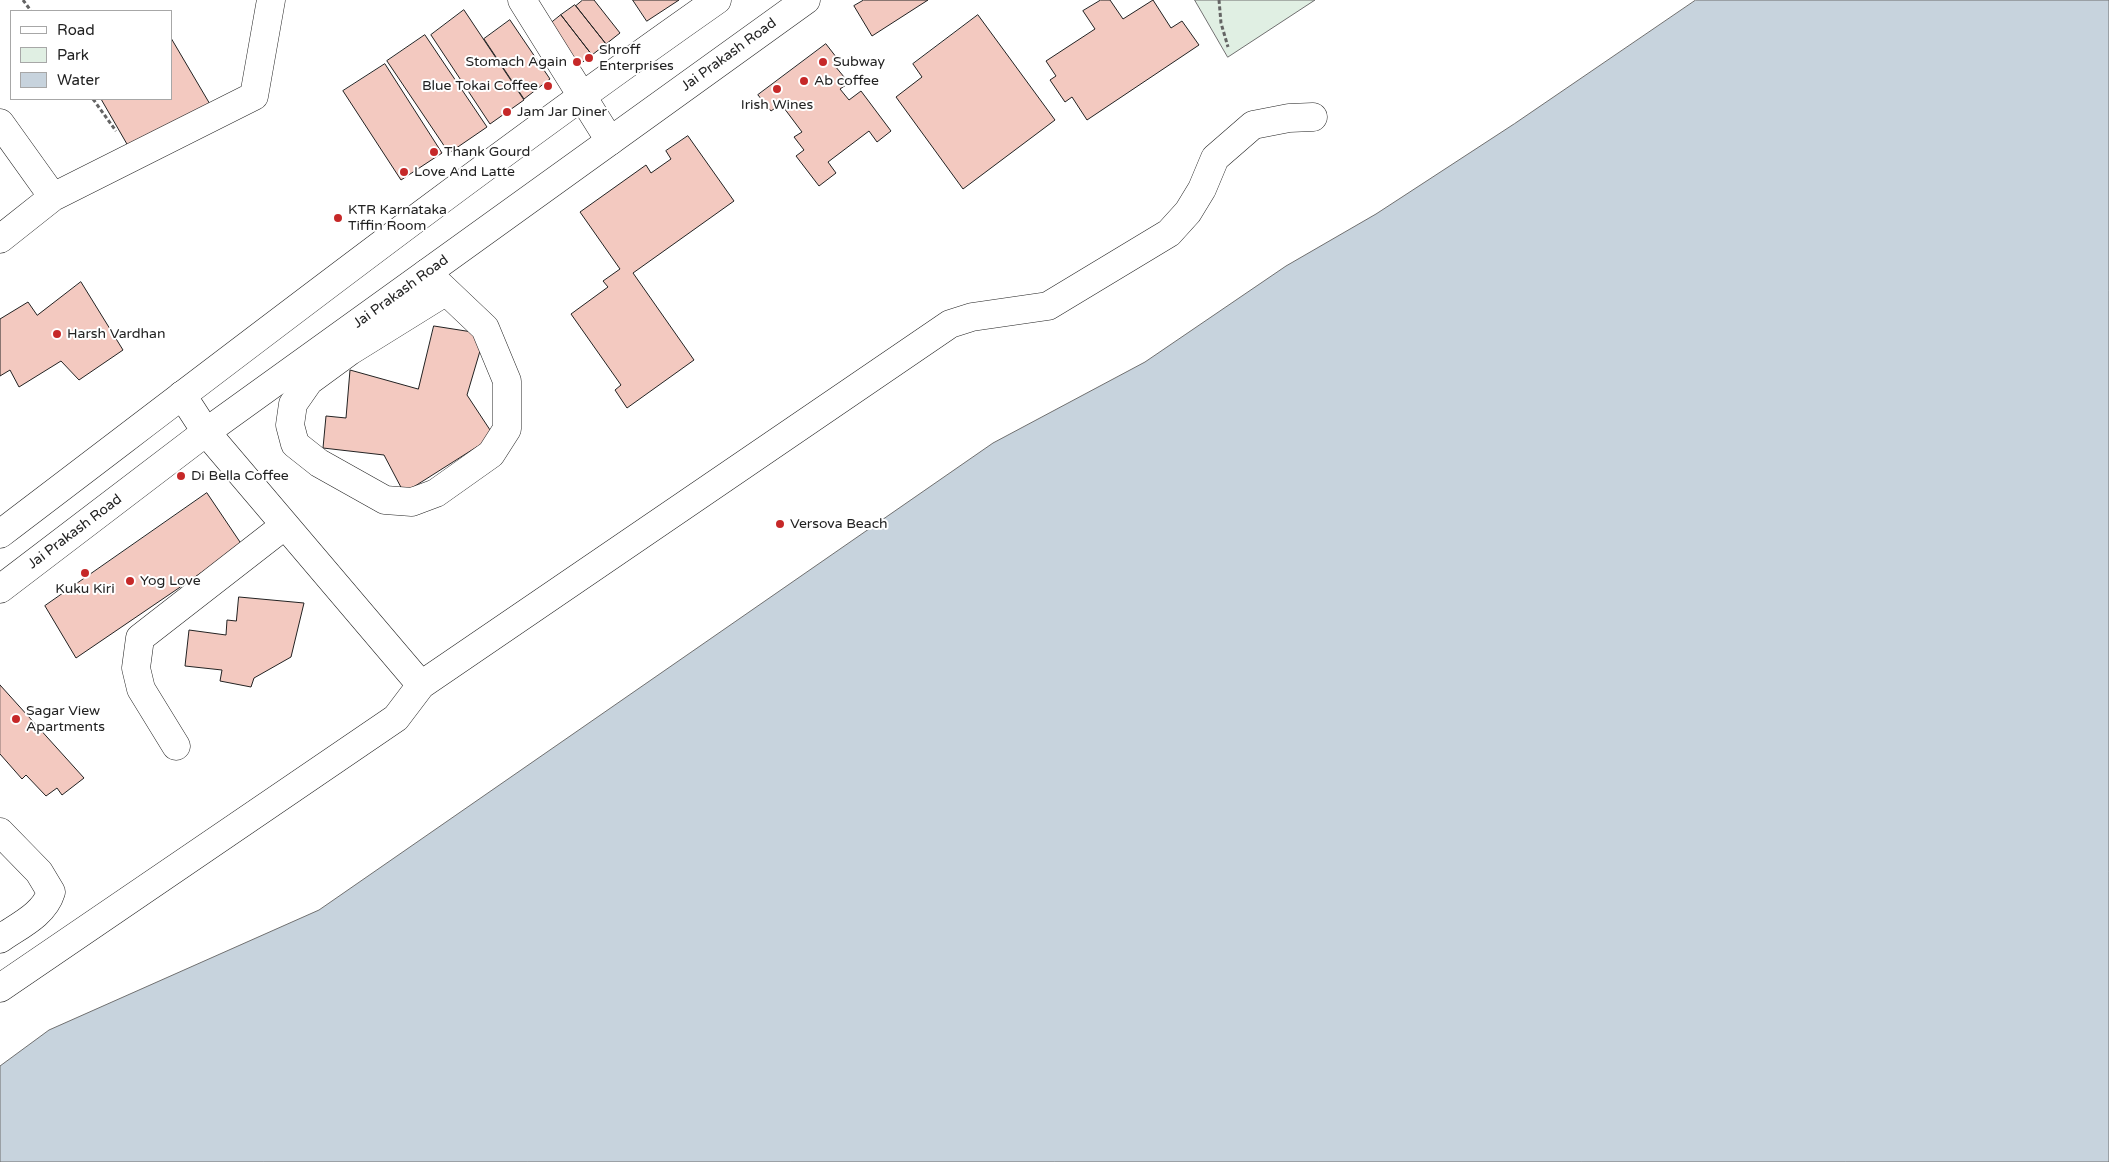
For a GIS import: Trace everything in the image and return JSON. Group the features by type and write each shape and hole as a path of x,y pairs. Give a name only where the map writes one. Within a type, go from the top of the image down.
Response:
{"street":[{"path":"0,239 53,197 135,158 254,96 270,0"},
{"path":"522,0 580,96 610,141"},
{"path":"0,534 580,96 717,0"},
{"name":"Jai Prakash Road","path":"2,583 206,432 436,282 610,141 806,0"},
{"path":"0,988 396,718 421,685 950,324 972,317 1048,306 1169,233 1188,212 1202,189 1215,158 1253,125 1289,118 1313,117"},
{"path":"0,123 53,197"},
{"path":"436,282 484,328 507,381 508,429 491,454 436,493 412,502 385,500 319,463 296,444 290,426 293,404 309,381 350,351 436,282"},
{"path":"182,395 206,432 421,685"},
{"path":"176,746 141,689 136,668 140,638 284,526"},
{"path":"0,939 42,910 51,892 39,872 6,848"}],"path":[{"path":"1219,0 1221,23 1228,47"},
{"path":"94,100 135,158"}],"green space":[{"path":"1195,0 1315,0 1228,57"}],"water":[{"path":"1696,0 2109,0 2109,1162 0,1162 0,1066 49,1030 319,910 993,443 1145,362 1286,266 1376,214 1514,124"}],"building":[{"path":"583,0 594,0 620,33 606,44 576,6"},
{"path":"633,0 679,0 647,21"},
{"path":"864,0 928,0 872,36 854,6"},
{"path":"1101,0 1110,0 1123,19 1153,0 1171,28 1182,21 1199,45 1087,120 1072,97 1065,102 1050,80 1056,76 1046,61 1095,29 1083,11"},
{"path":"575,5 606,44 592,55 561,15"},
{"path":"464,10 524,100 490,124 431,35"},
{"path":"561,15 592,55 576,67 545,28"},
{"path":"978,15 1055,120 963,189 896,97 922,77 913,64"},
{"path":"510,20 550,79 524,99 484,39"},
{"path":"425,35 487,127 449,153 387,61"},
{"path":"172,40 214,111 135,158 102,100 172,100"},
{"path":"826,44 840,62 835,66 849,83 840,89 849,100 861,91 891,131 877,142 869,131 828,162 836,173 819,186 796,156 804,150 794,137 802,132 781,104 771,111 758,95"},
{"path":"385,64 442,153 401,180 343,91"},
{"path":"688,136 734,201 633,273 694,360 627,408 615,390 621,385 571,314 608,287 603,281 620,269 580,212 646,165 651,173 671,159 666,151"},
{"name":"Harsh Vardhan","path":"81,282 123,350 79,380 61,361 19,387 10,370 0,376 0,319 28,302 37,315"},
{"path":"434,326 485,334 467,395 494,436 404,493 384,455 323,448 326,416 346,418 350,370 418,389"},
{"path":"207,493 242,545 76,658 45,606"},
{"path":"239,597 304,603 291,657 254,678 251,687 220,681 222,670 185,666 189,630 226,635 227,620 236,621"},
{"name":"Sagar View Apartments","path":"0,685 84,778 62,795 57,788 46,796 26,775 22,779 0,754"}],"place":[{"name":"Shroff Enterprises","path":"589,58"},
{"name":"Stomach Again","path":"577,62"},
{"name":"Subway","path":"823,62"},
{"name":"Ab coffee","path":"804,81"},
{"name":"Blue Tokai Coffee","path":"548,86"},
{"name":"Irish Wines","path":"777,89"},
{"name":"Jam Jar Diner","path":"507,112"},
{"name":"Thank Gourd","path":"434,152"},
{"name":"Love And Latte","path":"404,172"},
{"name":"KTR Karnataka Tiffin Room","path":"338,218"},
{"name":"Harsh Vardhan","path":"57,334"},
{"name":"Di Bella Coffee","path":"181,476"},
{"name":"Versova Beach","path":"780,524"},
{"name":"Kuku Kiri","path":"85,573"},
{"name":"Yog Love","path":"130,581"},
{"name":"Sagar View Apartments","path":"16,719"}]}
